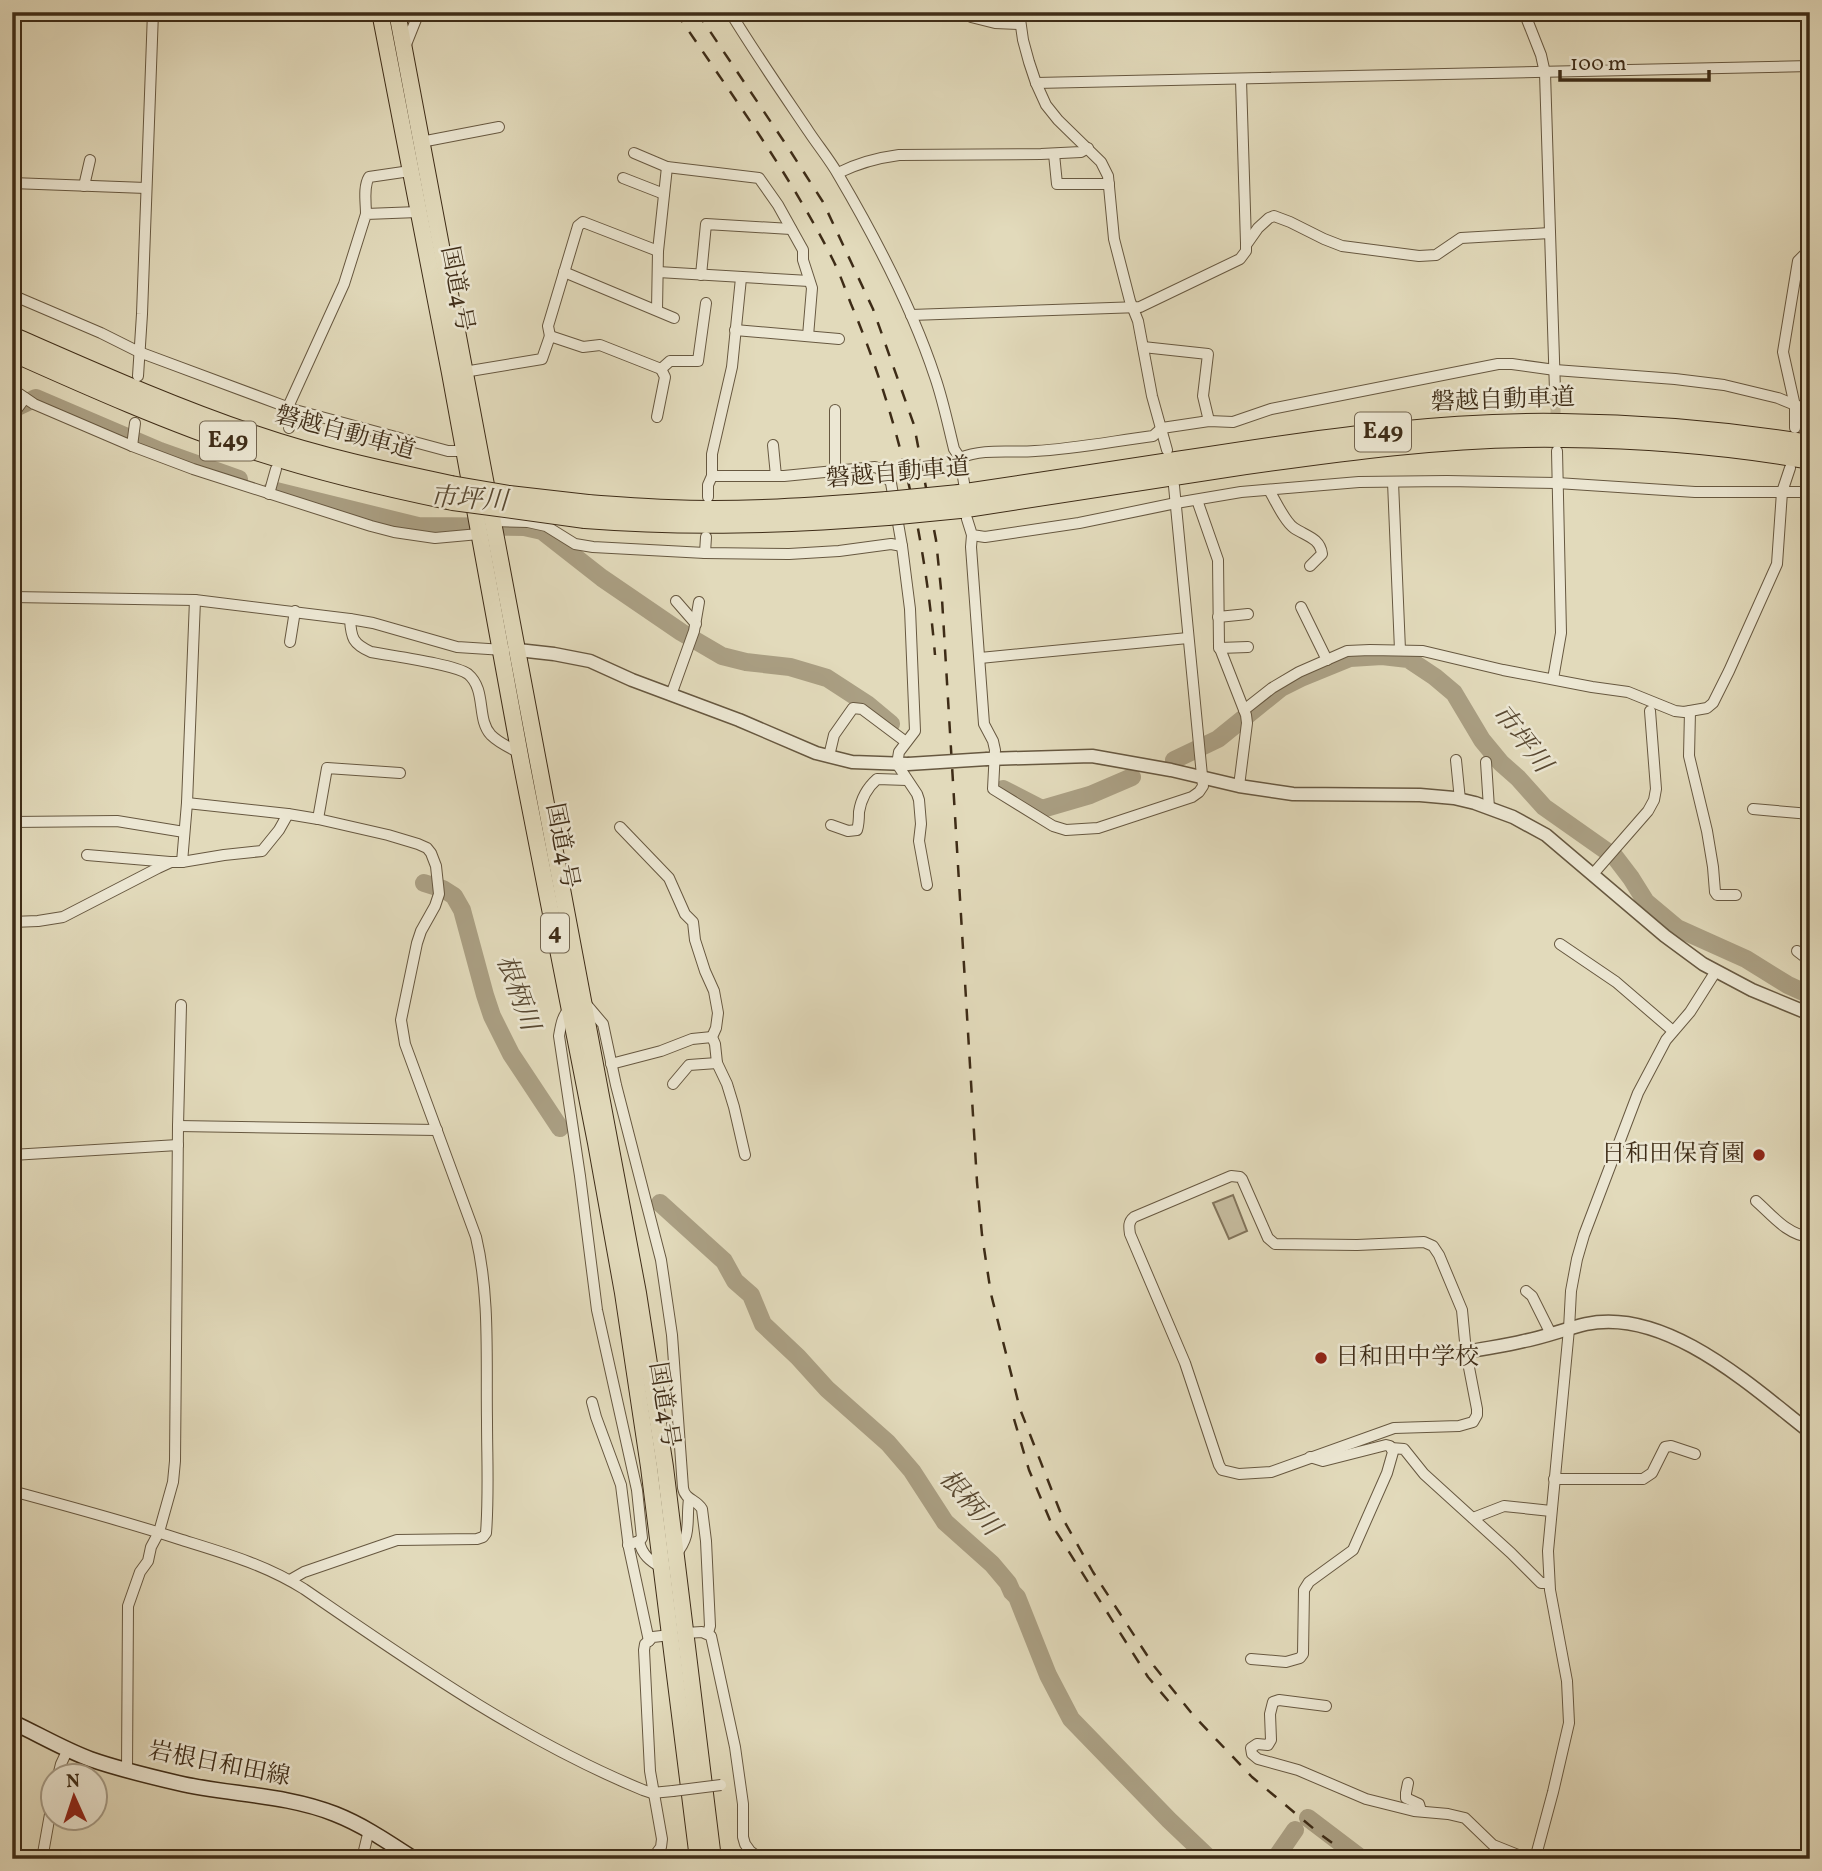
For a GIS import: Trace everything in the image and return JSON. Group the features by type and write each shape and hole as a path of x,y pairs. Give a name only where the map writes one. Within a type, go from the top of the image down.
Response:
{"highway":[{"name":"国道4号","path":"380,12 520,753 638,1293 676,1554 678,1634 698,1859"},
{"name":"国道4号","path":"397,12 517,650 623,1293 662,1568 678,1634 713,1859"},
{"name":"磐越自動車道","path":"12,336 146,394 256,435 452,493"},
{"name":"磐越自動車道","path":"12,352 190,428 319,470 370,484 452,493 509,495 586,511 888,509 1343,452 1500,439 1632,440 1748,450 1810,460"},
{"name":"磐越自動車道","path":"962,501 1341,437 1419,429 1561,423 1649,426 1749,435 1810,444"}],"main road":[{"name":"岩根日和田線","path":"12,1722 88,1758 127,1770 180,1784 307,1805 336,1814 369,1830 414,1859"}],"street":[{"path":"138,376 153,12"},
{"path":"404,49 419,12"},
{"path":"730,12 760,61 770,71 838,173 911,315 936,378 954,449 961,458 962,501 972,535 984,724 995,750 991,759 993,789 1053,826 1066,830 1098,828 1192,797 1203,786 1174,486"},
{"path":"1019,12 1035,83 1046,105 1088,148 1105,168 1108,176 1114,239 1138,321 1152,396 1167,450"},
{"path":"1524,12 1545,73 1555,391"},
{"path":"971,17 995,23 1020,24"},
{"path":"1035,83 1810,66"},
{"path":"911,315 1133,309 1240,258 1246,251 1241,80"},
{"path":"421,142 499,127"},
{"path":"838,173 879,157 1054,154 1081,152 1088,148"},
{"path":"634,153 667,167 759,178 803,250 803,260 812,288 808,337"},
{"path":"1054,154 1057,184 1109,184"},
{"path":"84,186 90,160"},
{"path":"657,310 658,251 667,167"},
{"path":"289,428 291,409 344,284 366,215 366,180 369,177 410,171"},
{"path":"623,178 664,194"},
{"path":"12,183 146,188"},
{"path":"366,215 418,212"},
{"path":"1246,245 1258,228 1274,216 1342,246 1419,256 1436,255 1461,238 1550,233"},
{"path":"464,372 542,359 550,336 548,327 564,272 578,226 583,222 658,251"},
{"path":"701,275 706,224 791,229"},
{"path":"1795,428 1794,406 1783,352 1798,261 1810,249"},
{"path":"564,272 674,318"},
{"path":"658,272 809,281"},
{"path":"708,497 712,454 732,367 741,278"},
{"path":"12,295 139,352 291,409 448,451 464,451"},
{"path":"661,369 670,360 698,361 706,303"},
{"path":"736,330 839,339"},
{"path":"550,336 583,347 600,345 661,369 665,377 657,417"},
{"path":"1143,347 1208,354 1203,396 1209,421"},
{"path":"961,458 976,453 1035,451 1153,436 1163,428 1209,421 1233,422 1284,406 1498,364 1724,385 1778,398 1810,411"},
{"path":"12,389 25,398 132,446 269,494 394,532 435,538 479,534"},
{"path":"12,444 14,413 25,398"},
{"path":"835,410 835,470"},
{"path":"132,446 135,423"},
{"path":"773,445 776,476"},
{"path":"1553,679 1562,633 1557,451"},
{"path":"712,476 776,476 875,467 882,470 891,483 910,609 915,731 899,752 907,780 919,800 919,841 927,885"},
{"path":"1244,710 1280,682 1347,651 1400,650 1423,651 1503,670 1628,692 1675,711 1707,708 1713,703 1777,564 1782,492 1790,468"},
{"path":"269,494 276,469"},
{"path":"972,535 985,537 1066,525 1241,492 1359,482 1557,483 1695,492 1810,492"},
{"path":"1393,482 1400,650"},
{"path":"1269,490 1293,528 1310,536 1321,547 1322,554 1310,566"},
{"path":"1197,500 1217,560 1219,648 1247,723 1239,786"},
{"path":"494,521 528,522 545,526 575,544 593,547 789,554 891,544 902,547"},
{"path":"705,553 706,537"},
{"path":"12,597 195,600 295,611 373,623 457,647 517,650 590,661 816,753 852,762 902,764 1093,756 1239,786 1293,794 1420,795 1460,800 1513,817 1546,835 1674,943 1716,971 1776,1002 1810,1014"},
{"path":"12,922 62,917 176,862 184,832 187,803 195,600"},
{"path":"676,601 696,624"},
{"path":"671,695 696,624 699,602"},
{"path":"1301,607 1327,660"},
{"path":"290,642 295,611"},
{"path":"1218,617 1248,614"},
{"path":"350,619 352,637 362,648 451,667 468,675 481,696 484,720 491,735 520,753"},
{"path":"980,658 1188,638"},
{"path":"1219,648 1248,647"},
{"path":"829,756 834,735 853,708 857,707 906,742"},
{"path":"1690,711 1689,756 1707,831 1714,892 1717,895 1736,895"},
{"path":"1593,874 1648,811 1654,800 1650,712"},
{"path":"1456,760 1460,800"},
{"path":"1486,762 1489,808"},
{"path":"318,819 327,768 400,773"},
{"path":"831,825 848,831 857,830 864,796 874,781 907,780"},
{"path":"187,803 318,819 418,844 426,848 433,859 438,884 438,899 417,943 401,1020 405,1044 476,1237 483,1273 486,1332 486,1533 477,1539 408,1539 389,1542 304,1572 290,1580"},
{"path":"1753,809 1810,814"},
{"path":"87,855 176,862 262,851 288,814"},
{"path":"12,822 117,821 184,832"},
{"path":"620,827 669,878 685,914 692,922 695,940 714,991 718,1013 712,1037 717,1063 727,1084 745,1155"},
{"path":"1560,944 1616,982 1673,1031"},
{"path":"1797,951 1810,961"},
{"path":"1535,1859 1569,1723 1567,1681 1549,1583 1548,1550 1571,1291 1577,1259 1638,1093 1666,1040 1690,1012 1716,971"},
{"path":"127,1770 128,1606 139,1572 148,1561 151,1547 159,1532 176,1461 181,1005"},
{"path":"628,1545 642,1538 637,1490 597,1310 559,1036 565,1014 577,1005 603,1024 661,1260 672,1335 683,1488 689,1499 699,1504 702,1509 706,1541 708,1633 711,1636 735,1747 743,1837 750,1851 761,1859"},
{"path":"611,1064 661,1051 692,1039 712,1037"},
{"path":"673,1084 689,1065 717,1063"},
{"path":"178,1126 438,1130"},
{"path":"12,1155 178,1145"},
{"path":"1235,1175 1242,1180 1268,1238 1275,1244 1357,1245 1424,1242 1430,1244 1439,1255 1463,1314 1466,1352 1477,1409 1473,1422 1460,1426 1394,1428 1309,1457 1271,1472 1239,1474 1222,1470 1185,1363 1130,1234 1130,1220 1133,1217 1235,1175"},
{"path":"1756,1200 1788,1230 1810,1237"},
{"path":"1526,1291 1532,1296 1551,1334"},
{"path":"1466,1352 1523,1342 1587,1324 1647,1326 1680,1339 1718,1362 1810,1432"},
{"path":"592,1402 621,1485 628,1545 649,1641"},
{"path":"1309,1457 1323,1461 1384,1445 1404,1449 1430,1479 1541,1583 1549,1583"},
{"path":"1554,1479 1643,1479 1651,1473 1665,1447 1671,1446 1695,1454"},
{"path":"1251,1659 1286,1662 1300,1658 1303,1654 1304,1590 1309,1581 1353,1550 1387,1473 1391,1448"},
{"path":"12,1491 159,1532 256,1564 290,1580 506,1722 585,1765 652,1793 740,1784"},
{"path":"676,1554 683,1546 687,1533 689,1499"},
{"path":"1473,1518 1504,1506 1551,1511"},
{"path":"639,1541 644,1555 662,1568"},
{"path":"652,1859 661,1847 662,1831 652,1793 650,1771 645,1644 653,1637 708,1633"},
{"path":"1325,1706 1279,1700 1273,1702 1268,1745 1257,1744 1251,1748 1252,1754 1258,1759 1298,1770 1366,1799 1465,1818 1493,1845 1528,1859"},
{"path":"62,1762 68,1749"},
{"path":"1408,1783 1406,1798 1419,1804 1420,1811"},
{"path":"362,1859 369,1830"},
{"path":"43,1859 47,1832"}],"shaded area":[{"path":"1233,1195 1247,1231 1229,1239 1213,1203"}],"waterway":[{"name":"市坪川","path":"15,408 36,398 160,451 239,479"},
{"name":"市坪川","path":"272,490 418,526 524,527 542,531 602,578 681,632 722,656 790,667 827,678 867,704 891,724"},
{"name":"市坪川","path":"1174,760 1218,739 1281,688 1301,678 1350,658 1382,656 1408,659 1454,693 1482,740 1501,763 1544,807 1615,857 1646,902 1677,928 1746,959 1810,995"},
{"name":"市坪川","path":"1003,789 1042,809 1090,795 1132,777"},
{"name":"根柄川","path":"424,883 454,896 462,910 492,1016 511,1054 560,1128"},
{"name":"根柄川","path":"660,1203 724,1261 735,1281 751,1295 763,1324 827,1389 888,1443 912,1471 945,1522 992,1564 1008,1583 1017,1597 1048,1675 1071,1719 1210,1859"},
{"name":"根柄川","path":"1308,1818 1362,1859"},
{"name":"根柄川","path":"1275,1859 1295,1830"}],"tunnel":[{"path":"1555,391 1556,425"}],"railway":[{"path":"676,12 798,196 840,276 868,346 896,432 924,565 935,655"},
{"path":"697,12 823,202 873,309 914,425 936,540 942,599 982,1235 991,1294 1020,1409 1063,1519 1093,1572 1154,1666 1193,1715 1252,1777 1354,1859"},
{"path":"1014,1419 1029,1470 1052,1525 1148,1677 1176,1710"}],"place":[{"name":"日和田保育園","path":"1759,1155"},
{"name":"日和田中学校","path":"1321,1358"}]}
